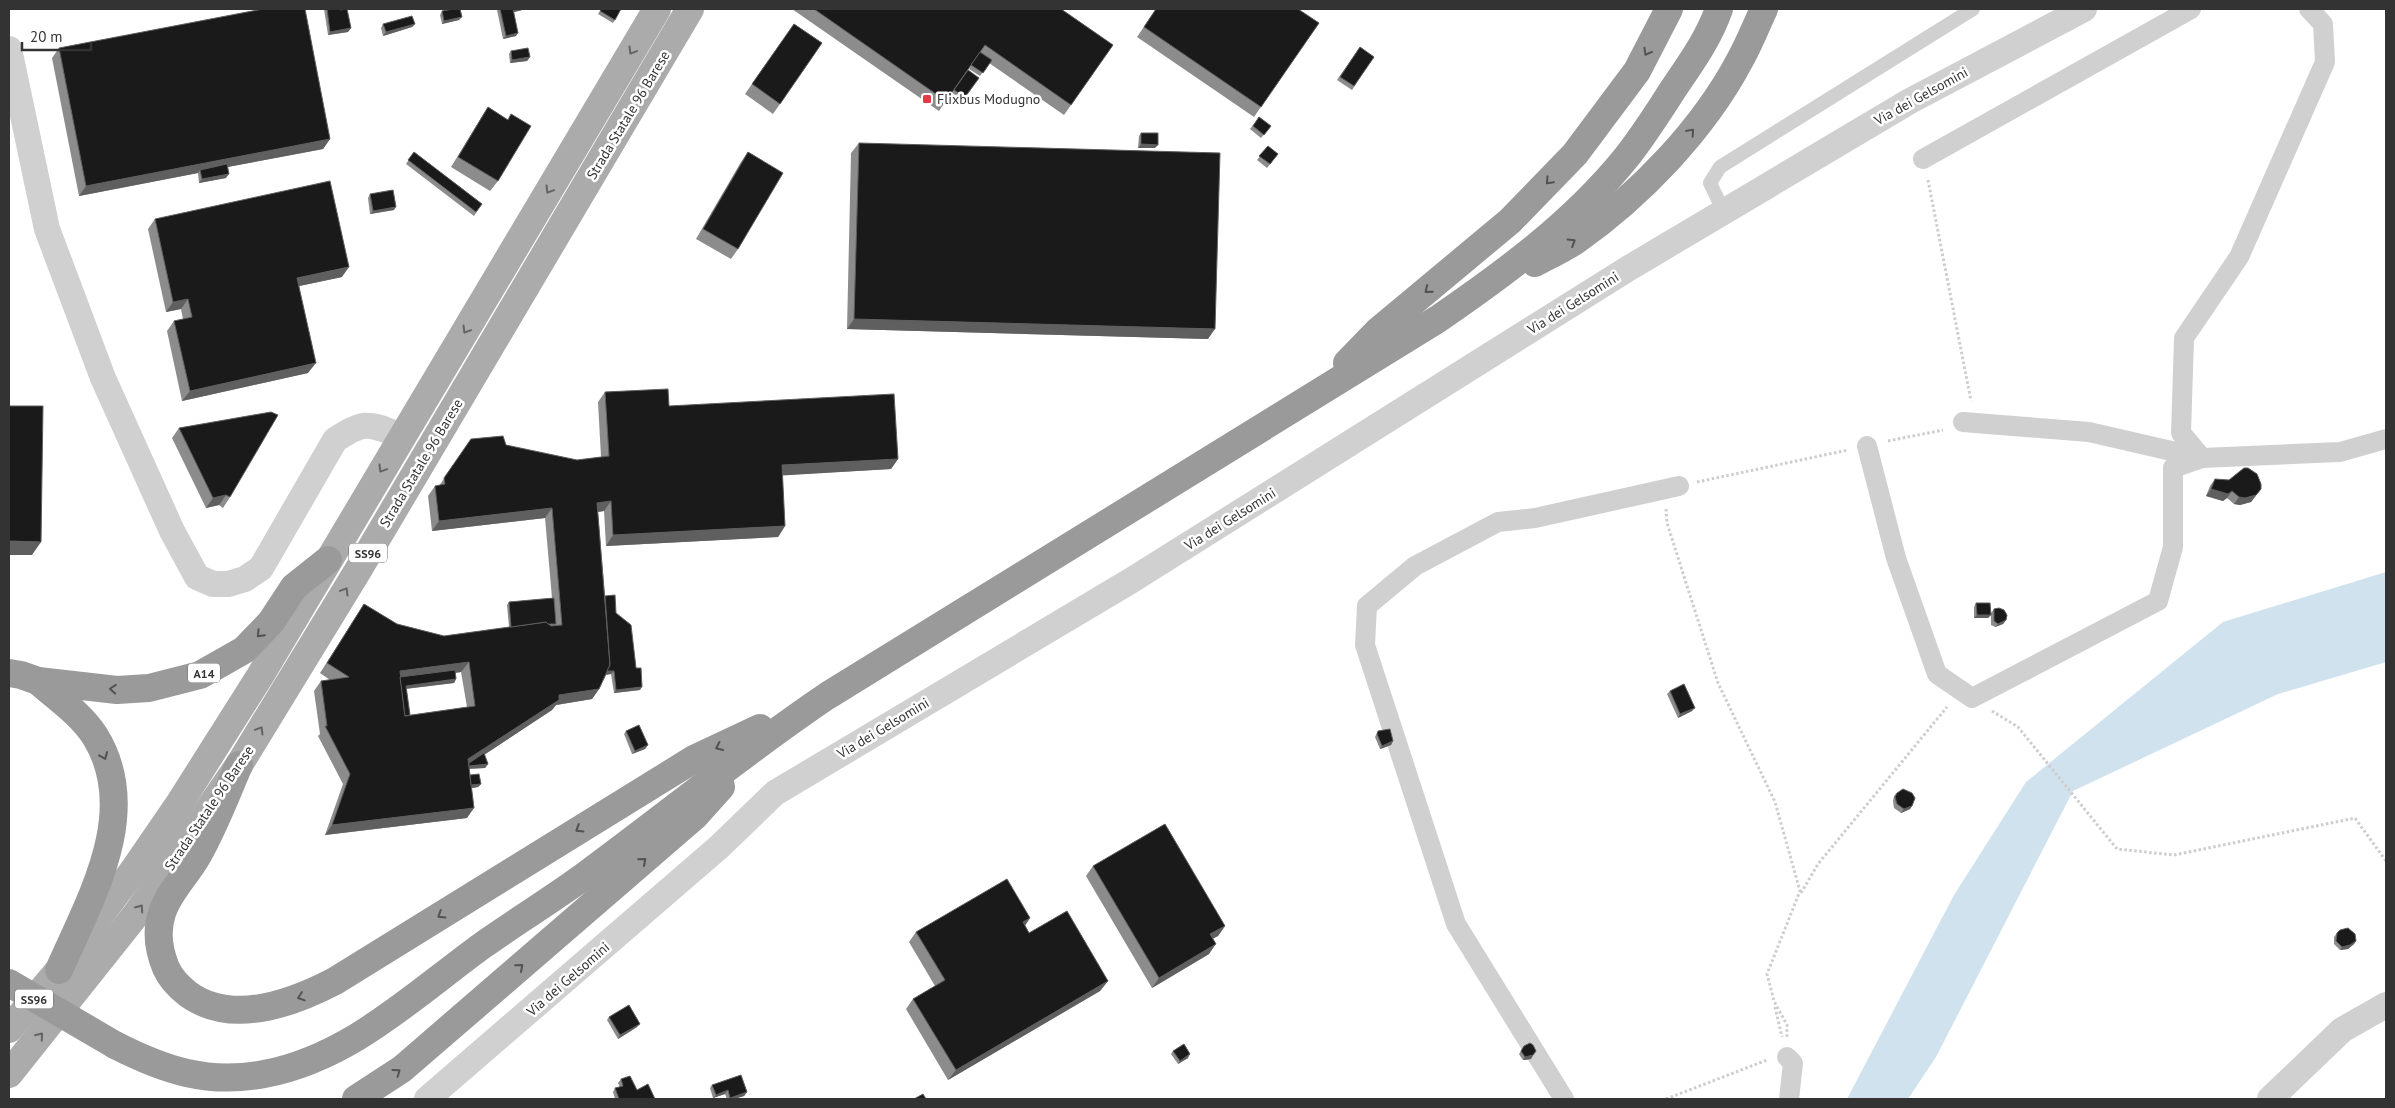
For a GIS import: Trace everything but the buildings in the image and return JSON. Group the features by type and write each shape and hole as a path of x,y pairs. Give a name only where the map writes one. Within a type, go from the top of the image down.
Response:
{"highway":[{"path":"1317,394 1378,331 1510,220 1568,161 1637,71 1668,9"},
{"path":"1468,299 1551,234 1581,206 1624,160 1654,119 1710,34 1719,9"},
{"path":"9,983 115,1044 152,1063 176,1071 216,1078 264,1074 294,1066 328,1053 374,1026 482,946 587,874 760,742 827,696 1468,299 1574,242 1627,200 1668,158 1702,119 1740,61 1764,9"},
{"name":"A14","path":"38,681 117,690 149,688 200,675 244,650 271,622 294,587 328,560"},
{"path":"9,673 38,681 71,710 95,736 106,760 113,787 113,822 106,857 59,970"},
{"path":"239,765 205,842 167,900 162,914 159,942 161,955 169,974 199,1002 222,1008 248,1009 272,1006 306,996 694,758 827,696"},
{"path":"356,1099 402,1068 695,816 760,742"}],"main road":[{"name":"Strada Statale 96 Barese","path":"9,1029 59,970 133,871 179,804 260,676 657,9"},
{"name":"Strada Statale 96 Barese","path":"9,1074 138,912 239,765 357,572 690,9"}],"street":[{"name":"Via dei Gelsomini","path":"427,1099 719,848 775,793 1132,580 1620,273 1910,101 2084,9"},
{"path":"1923,159 2191,9"},
{"path":"2202,458 2181,433 2184,338 2239,257 2325,62 2323,24 2309,9"},
{"path":"9,49 47,230 103,378 172,531 197,577 213,584 228,584 245,580 261,568 335,440 368,424 402,436"},
{"path":"1963,422 2089,432 2202,458 2340,452 2386,439"},
{"path":"1867,446 1896,558 1938,674 1972,698 2158,601 2173,547 2173,468 2202,458"},
{"path":"1564,1099 1456,924 1365,645 1367,606 1415,566 1498,522 1535,518 1679,486"},
{"path":"2270,1099 2342,1030 2386,1005"},
{"path":"1780,1052 1793,1063 1789,1099"}],"lane":[{"path":"1724,212 1710,183 1720,167 1973,9"}],"path":[{"path":"1800,894 1775,802 1718,682 1667,522 1666,508 1672,493 1679,486 1949,428 1963,422 1969,413 1971,397 1923,159"},
{"path":"1780,1052 1774,1002 1767,974 1793,906 1818,864 1960,690 2018,726 2117,849 2174,855 2355,818 2386,861"},
{"path":"1774,1002 1787,1025 1780,1052"},
{"path":"1666,1099 1780,1052"}],"water":[{"path":"2386,572 2386,662 2278,694 2073,791 1936,1057 1908,1099 1847,1099 1954,895 2026,782 2223,622"}],"place":[{"name":"Flixbus Modugno","path":"927,99"}]}
